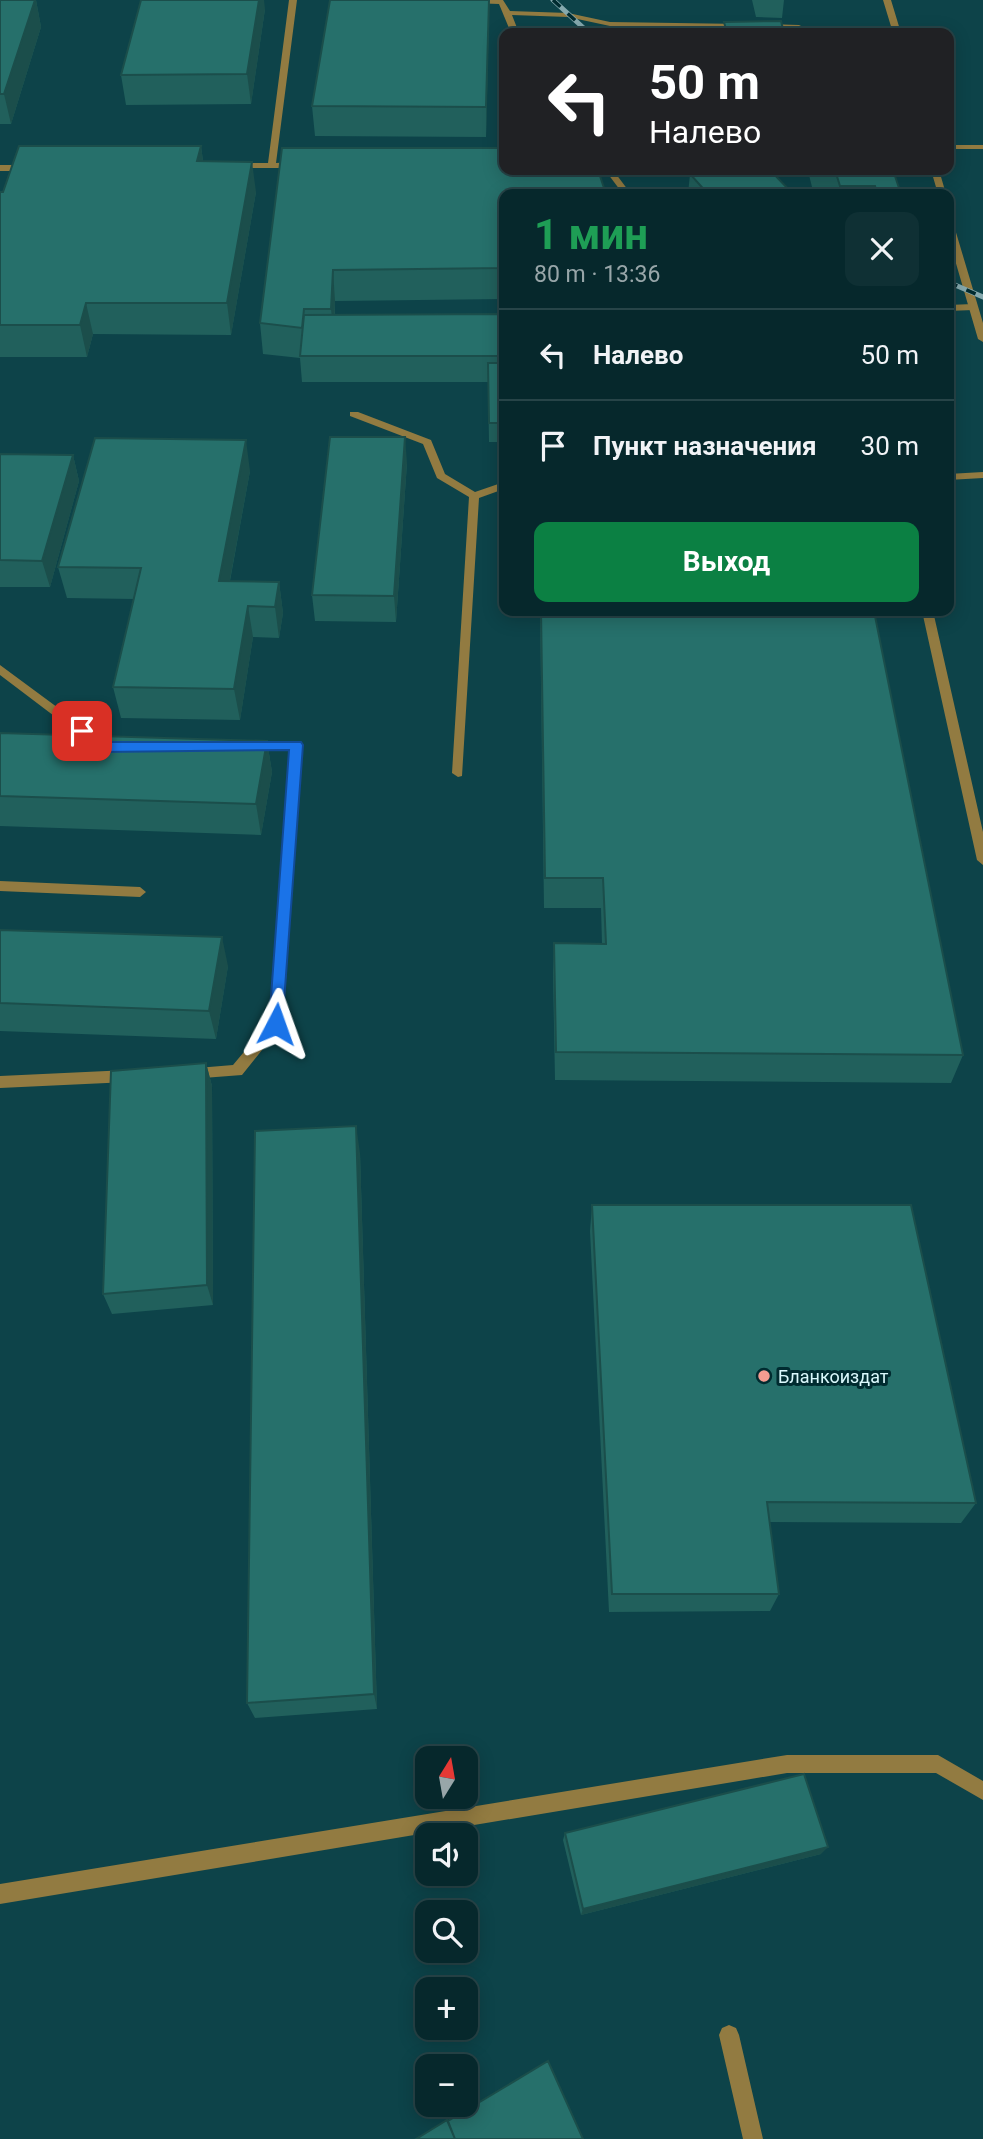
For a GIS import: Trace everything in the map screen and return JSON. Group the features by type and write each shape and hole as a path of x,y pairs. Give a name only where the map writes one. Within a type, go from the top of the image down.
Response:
{"street":[{"path":"272,165 293,0"},
{"path":"887,0 895,28"},
{"path":"462,1 502,2 513,28"},
{"path":"507,13 568,15 610,24 745,26"},
{"path":"759,26 799,28"},
{"path":"954,148 983,147"},
{"path":"231,166 313,165"},
{"path":"0,168 41,168"},
{"path":"954,240 983,339"},
{"path":"954,308 973,307"},
{"path":"354,414 428,442 441,476 474,496"},
{"path":"954,476 983,474"},
{"path":"474,496 499,487"},
{"path":"458,773 474,496"},
{"path":"928,616 983,860"},
{"path":"0,669 102,747 116,747"},
{"path":"181,1074 237,1071 276,1024 296,745 241,746"},
{"path":"0,886 140,892"},
{"path":"0,1082 139,1076"},
{"path":"0,1894 787,1764 938,1765 983,1791"},
{"path":"729,2035 753,2139"}],"shaded area":[{"path":"0,0 983,0 983,2139 0,2139"}],"building":[{"path":"0,0 35,0 4,94 0,94"},
{"path":"141,0 259,0 247,74 121,75"},
{"path":"330,0 489,0 486,107 312,106"},
{"path":"781,21 783,28 726,28 724,22"},
{"path":"19,146 201,146 197,161 252,162 227,303 86,303 80,325 0,325 0,192 3,192"},
{"path":"282,148 499,148 499,175 600,175 604,189 499,189 499,268 333,270 331,309 304,309 302,328 260,323"},
{"path":"691,175 775,175 788,189 704,189"},
{"path":"837,175 895,175 899,189 876,189 875,186 840,186"},
{"path":"499,314 499,356 300,356 304,315"},
{"path":"488,363 499,363 499,423 489,423"},
{"path":"330,437 405,437 394,596 312,595"},
{"path":"95,438 246,440 219,581 279,582 275,607 248,606 234,689 113,687 141,568 58,567"},
{"path":"0,454 73,455 42,561 0,560"},
{"path":"541,616 875,616 963,1055 556,1052 554,943 606,944 603,878 545,878"},
{"path":"0,733 267,741 256,804 0,796"},
{"path":"0,930 222,937 209,1011 0,1003"},
{"path":"206,1063 207,1285 103,1294 111,1071"},
{"path":"356,1126 374,1694 247,1703 255,1131"},
{"name":"Бланкоиздат","path":"592,1205 911,1205 976,1503 767,1502 779,1594 612,1594"},
{"path":"804,1774 828,1847 583,1909 565,1833"},
{"path":"548,2061 583,2139 455,2139 448,2121 455,2117 478,2117 478,2103"},
{"path":"447,2120 455,2139 416,2139"}],"railway":[{"path":"553,0 584,28"},
{"path":"954,285 983,297"}],"place":[{"name":"Бланкоиздат","path":"764,1376"}],"route":[{"path":"82,731 102,747 296,745 276,1024"}]}
